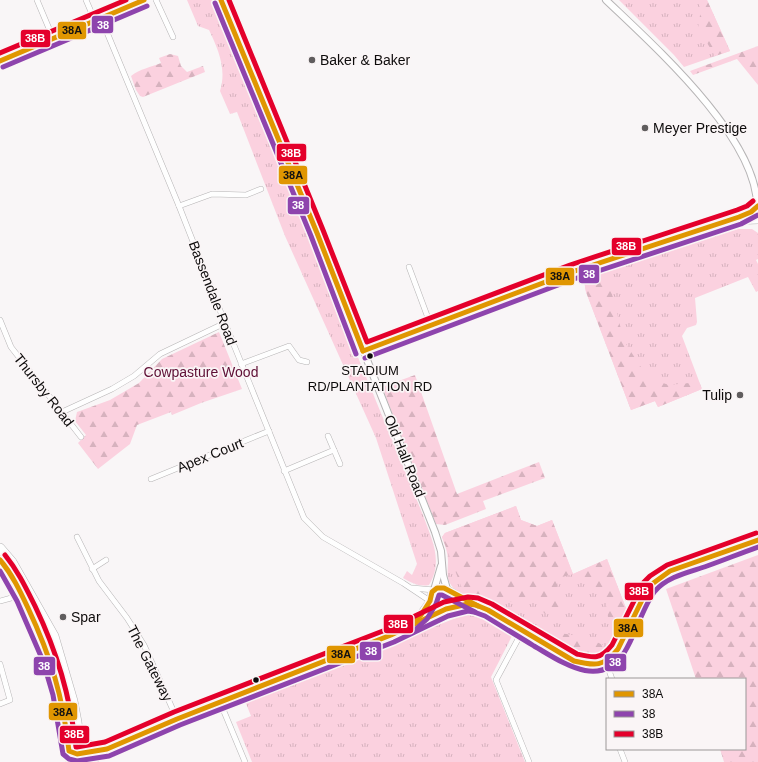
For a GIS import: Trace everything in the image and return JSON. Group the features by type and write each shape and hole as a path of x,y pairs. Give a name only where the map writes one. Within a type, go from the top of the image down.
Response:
{"highway":[{"path":"0,548 12,562 54,636 66,675 77,722 80,759"},
{"path":"2,565 22,595 43,639 53,668 63,708 70,762"}],"street":[{"path":"37,0 53,38"},
{"path":"86,0 95,20"},
{"path":"124,0 127,7"},
{"path":"0,61 144,0"},
{"path":"156,0 172,37"},
{"name":"Old Hall Road","path":"221,0 317,233 435,532 441,551 444,580 448,590"},
{"path":"606,0 681,74 709,105 736,141 758,182"},
{"name":"Bassendale Road","path":"101,18 180,206 241,364 304,518 323,538 409,587 430,601"},
{"path":"726,222 758,220 756,215 757,194 752,172"},
{"path":"180,206 212,194 246,195 261,189"},
{"path":"363,352 572,272 748,214 757,207"},
{"path":"409,267 431,326"},
{"name":"Thursby Road","path":"0,320 11,347 81,437"},
{"path":"62,412 112,389 134,376 160,354 225,323"},
{"path":"241,364 289,346 299,360 308,362"},
{"name":"Apex Court","path":"151,479 269,431"},
{"path":"328,436 340,464"},
{"path":"284,472 334,450"},
{"name":"The Gateway","path":"77,537 92,569 105,591 127,618 144,645 178,719"},
{"path":"410,626 421,615 430,601 434,590 441,588 488,610 574,661 589,665 606,662 619,647 645,594 659,578 670,571 758,540"},
{"path":"92,569 106,560"},
{"name":"Old Hall Road","path":"434,590 442,563"},
{"name":"Bassendale Road","path":"409,587 434,590"},
{"path":"430,601 434,608 441,610 449,607 452,600 451,593 448,590"},
{"path":"0,601 22,595"},
{"path":"69,751 80,759 220,702 338,657 390,635 445,609 464,604 476,605"},
{"path":"523,630 496,680 529,762"},
{"path":"606,662 612,678"},
{"path":"0,664 10,700 0,704"},
{"path":"220,702 245,762"},
{"path":"77,722 87,743 107,749"},
{"path":"92,762 107,749"},
{"path":"620,750 625,762"}],"green space":[{"path":"187,0 213,0 423,515 435,550 436,558 436,567 429,585 419,585 403,578 407,571 412,575 417,564 376,438 285,236 237,112 230,114 220,91 222,83 222,67 216,44 209,30 198,26"},
{"path":"619,0 707,0 730,51 684,67"},
{"path":"697,0 707,0 730,51 715,56 698,28 701,9"},
{"path":"758,46 758,85 737,59 693,75 690,71"},
{"path":"170,54 178,56 181,66 187,72 203,66 205,72 143,97 140,96 131,76 161,63 159,58"},
{"path":"738,229 752,229 758,233 758,259 756,260 758,264 758,291 756,292 748,277 695,298 696,325 687,328 682,336 702,389 658,407 655,401 631,410 586,292 584,281 589,273 720,232"},
{"path":"600,277 608,278 624,341 648,378 669,385 699,382 702,389 658,407 655,401 631,410 586,292 585,287 594,283"},
{"name":"Cowpasture Wood","path":"219,332 242,389 172,415 171,412 137,425 130,444 98,469 78,443 86,435 75,421 77,412 110,400 139,383 162,359"},
{"path":"415,375 457,494 539,462 545,478 483,501 486,509 445,525 436,524 382,387"},
{"path":"516,506 521,520 537,526 552,520 573,574 607,559 629,616 617,641 607,654 600,658 581,658 496,608 466,597 455,590 449,582 448,561 442,537 445,533"},
{"path":"516,506 521,520 537,526 552,520 573,574 559,578 556,590 566,608 557,612 544,613 533,596 495,607 465,596 442,537 445,533"},
{"path":"758,555 758,762 724,762 720,750 746,750 746,678 696,678 666,589"},
{"path":"607,559 629,616 618,638 608,617 605,596 573,574"},
{"path":"466,614 485,619 512,636 491,677 525,762 252,762 236,722 251,716 245,701"},
{"path":"555,632 588,638 603,645 606,655 591,659 578,656 552,642"}],"transit line":[{"name":"38B","path":"0,53 126,0"},
{"name":"38A","path":"0,61 144,0"},
{"name":"38A","path":"221,0 317,233 363,351"},
{"name":"38B","path":"229,0 367,342 570,265 737,210 747,206 753,201"},
{"name":"38","path":"215,3 311,236 356,354"},
{"name":"38","path":"3,67 147,6"},
{"name":"38A","path":"363,351 572,272 739,217 751,212 758,206"},
{"name":"38","path":"365,358 574,279 741,224 758,215"},
{"name":"38B","path":"5,555 25,586 50,640 62,674 77,747 105,742 174,712 388,629 444,602 468,597 478,598 492,604 577,654 596,657 604,653 612,645 639,591 644,582 650,576 667,565 756,533"},
{"name":"38A","path":"0,560 19,589 43,643 55,678 63,713 69,751 77,754 107,749 177,719 391,635 446,609 468,604 476,605 488,610 574,661 588,664 599,664 608,659 618,649 645,594 652,584 670,571 758,540"},
{"name":"38","path":"0,571 17,601 43,661 53,695 63,754 69,759 77,761 109,756 180,725 394,642 448,616 468,611 485,616 568,665 592,671 603,670 614,664 624,653 647,604 660,586 680,575 758,547"},
{"name":"38A","path":"411,624 421,615 430,601 432,592 437,588 444,588 478,606"},
{"name":"38","path":"416,629 427,619 436,604 439,595 442,595 475,612"}],"place":[{"name":"Baker & Baker","path":"312,60"},
{"name":"Meyer Prestige","path":"645,128"},
{"name":"STADIUM RD/PLANTATION RD","path":"370,356"},
{"name":"Tulip","path":"740,395"},
{"name":"Spar","path":"63,617"}]}
